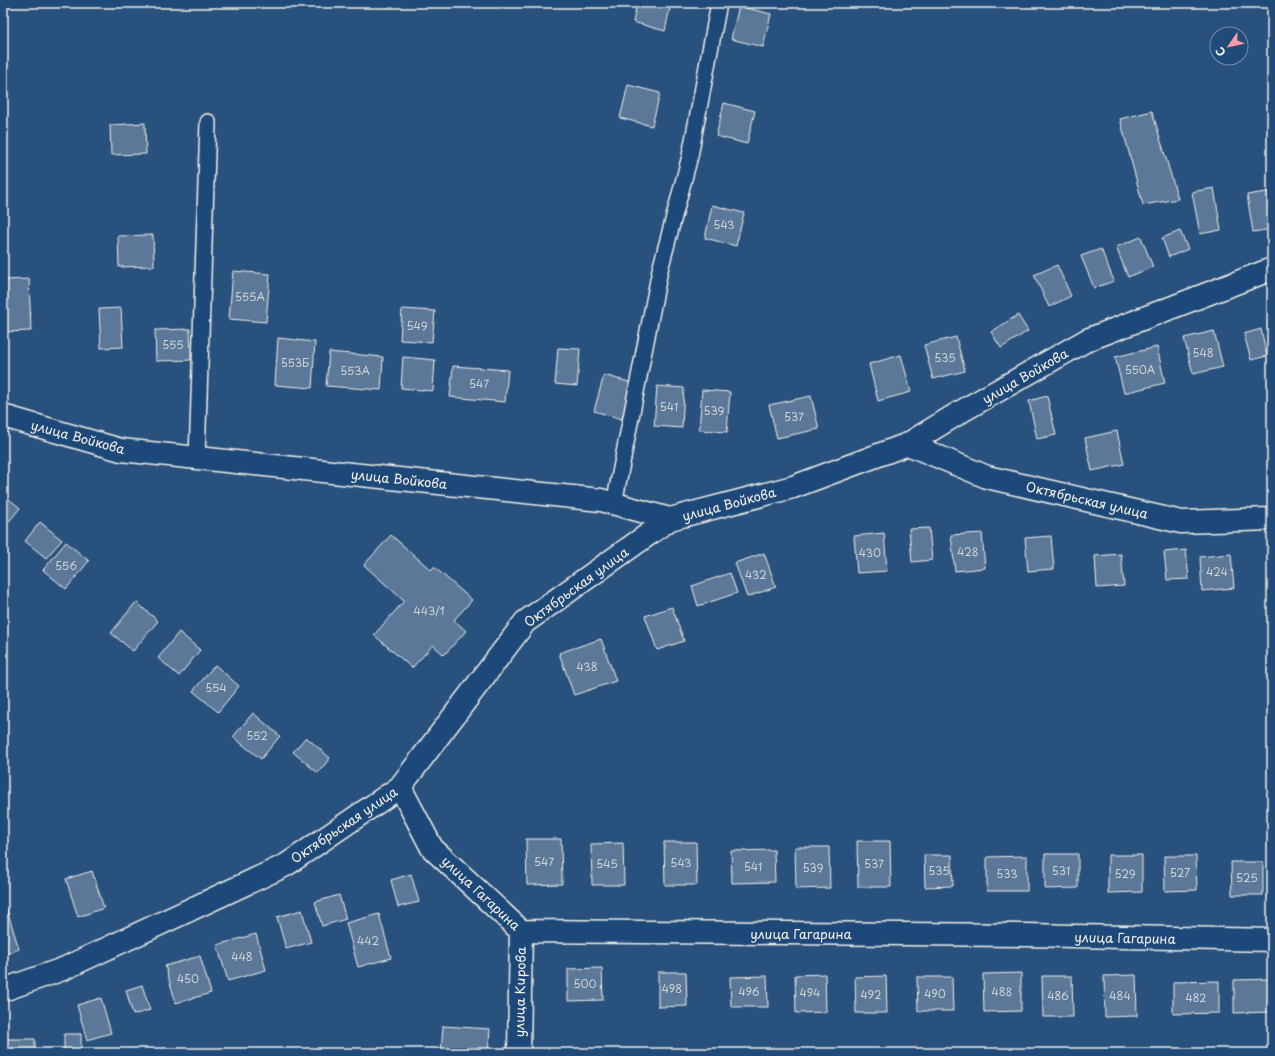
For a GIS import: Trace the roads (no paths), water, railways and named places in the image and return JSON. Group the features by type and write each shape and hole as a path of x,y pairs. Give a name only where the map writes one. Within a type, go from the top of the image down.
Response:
{"street":[{"name":"улица Войкова","path":"3,416 121,450 601,500 670,519 792,487 908,444 962,411 1087,340 1272,269"},
{"name":"Октябрьская улица","path":"908,444 986,477 1181,522 1272,519"},
{"name":"Октябрьская улица","path":"3,990 63,969 286,865 400,787 525,622 670,519"},
{"name":"улица Гагарина","path":"400,787 432,848 521,931 1009,935 1272,940"},
{"name":"улица Кирова","path":"520,1053 521,931"}],"lane":[{"path":"614,504 660,270 690,156 719,3"},
{"path":"197,458 208,122"}]}
